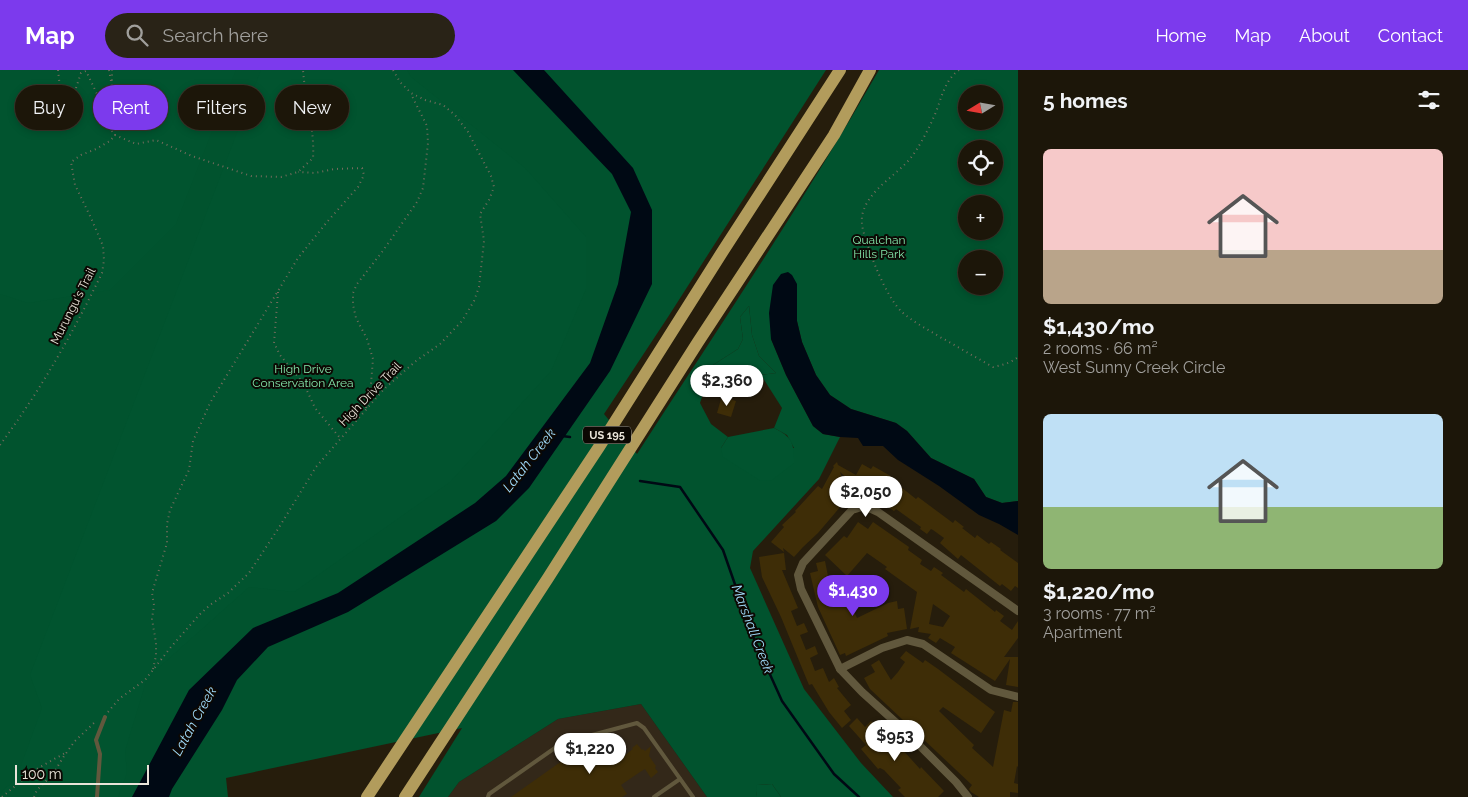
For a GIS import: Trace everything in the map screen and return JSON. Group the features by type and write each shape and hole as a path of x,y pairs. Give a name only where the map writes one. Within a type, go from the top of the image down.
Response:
{"highway":[{"name":"US 195","path":"367,797 599,447 840,70"},
{"name":"US 195","path":"405,797 698,342 834,135 870,70"}],"street":[{"path":"968,797 956,782 902,728 862,692 840,668 801,589 798,575 803,563 852,510 865,506 878,512 1018,611"},
{"path":"840,668 882,648 907,640 922,644 991,690 1018,697"}],"lane":[{"path":"97,797 100,754 96,740 105,716"},
{"path":"488,797 489,794 562,743 638,723 644,728 693,797"},
{"path":"654,797 680,779"}],"path":[{"path":"58,70 62,106 67,109 81,73 86,71 93,86"},
{"path":"111,70 112,85"},
{"path":"298,172 313,158 314,142 304,90 303,70"},
{"name":"High Drive Trail","path":"67,752 83,734 100,718 105,716 119,699 138,686 153,671 199,615 228,593 249,572 316,467 340,438 384,389 416,360 440,344 462,321 474,301 479,287 484,241 480,214 489,200 494,187 491,176 468,132 455,115 443,105 425,100 411,93 392,70"},
{"path":"959,70 947,83 930,126 909,162 882,185 872,197 864,211 862,222 864,234 886,288 901,311 921,325 993,366 1003,365 1014,361 1018,357"},
{"path":"365,410 370,396 373,359 367,339 356,318 353,293 357,284 417,202 423,188 428,143 427,126 411,93"},
{"path":"111,130 115,135 136,144 156,140 192,156 251,176 281,177 298,172 315,173 334,169 362,168 364,175 358,187 298,258 210,403 194,441 189,470 170,510 167,524 167,542 152,593 154,605 152,619 156,643 153,671"},
{"path":"115,130 115,135"},
{"name":"Murungu's Trail","path":"0,445 20,418 59,355 102,273 104,260 103,246 75,185 71,162 110,141 115,135"},
{"path":"278,291 274,343 280,355 304,384 315,408 340,438"},
{"path":"2,797 33,771 67,752"},
{"path":"34,797 37,790 53,774 67,752"}],"shaded area":[{"path":"641,704 707,797 448,797 459,782 558,719"}],"green space":[{"name":"High Drive Conservation Area","path":"0,70 826,70 604,414 637,454 791,216 879,70 1018,70 1018,501 1002,503 986,497 974,479 931,458 907,431 896,423 851,409 830,395 816,375 802,342 797,321 797,284 771,339 786,375 813,426 823,434 840,437 819,479 753,551 750,568 804,689 861,763 893,797 781,797 772,784 758,785 756,797 707,797 641,704 558,719 459,782 448,797 419,797 462,728 226,778 228,797 0,797","holes":["749,306 752,335 759,356 776,373 761,375 782,408 774,428 787,435 794,448 721,448 728,437 711,424 700,403 713,365 738,349 743,339 740,317"]},
{"path":"0,70 236,70 230,85 178,85 178,130 213,130 176,224 110,290 28,303 0,294"},
{"path":"261,70 407,70 411,77 525,168 586,237 586,289 551,371 450,482 294,592 249,587 147,678 125,751 127,773 118,797 0,797 0,793 16,779 42,708 30,675 238,130 265,130 265,85 255,85"},
{"path":"749,306 752,335 759,356 776,373 761,375 711,371 713,365 738,349 743,339 740,317"},
{"path":"774,428 785,434 791,441 794,463 772,480 761,481 723,457 721,448 728,437"},
{"path":"772,784 781,797 756,797 757,785"}],"water":[{"name":"Latah Creek","path":"513,70 544,70 633,168 652,210 652,284 610,371 529,488 496,521 348,612 268,647 237,680 222,710 172,789 169,797 132,797 189,690 253,628 338,593 475,503 506,476 590,363 618,284 631,212 612,174"},
{"path":"788,272 797,284 797,321 802,342 816,375 830,395 851,409 896,423 907,431 931,458 974,479 986,497 1002,503 1018,501 1018,535 979,515 939,486 898,460 883,446 863,446 858,438 823,434 813,426 786,375 771,339 769,313 773,285 781,274"}],"building":[{"path":"727,398 736,401 731,417 717,413 721,399 726,401"},
{"path":"837,462 838,465 856,475 862,464 871,469 873,466 889,475 916,499 918,497 953,523 955,520 975,538 977,535 989,544 991,542 1018,563 1018,588 1015,586 1011,591 1002,584 1000,586 961,555 958,559 940,543 944,538 931,529 927,534 920,529 921,527 896,509 894,511 873,498 876,494 860,483 857,487 840,472 847,492 832,498 841,506 794,557 783,548 784,552 771,542 784,527 782,525 818,486 822,489 833,466"},
{"path":"858,522 868,529 873,522 909,547 908,550 922,560 920,564 931,571 934,567 943,573 941,575 964,592 966,589 995,612 996,610 1004,616 1000,621 1012,630 1018,621 1018,638 1004,657 1018,657 1018,687 1006,685 1010,659 995,681 951,653 955,647 940,638 936,643 928,638 931,634 918,632 919,627 910,629 917,592 885,569 887,567 867,553 847,576 825,555 844,536 847,538","holes":["933,604 950,616 943,627 929,624"]},
{"path":"784,553 786,570 782,570 798,608 791,611 797,626 804,623 808,632 800,635 806,650 815,646 818,654 810,658 815,671 823,668 829,682 834,678 839,687 837,688 851,705 844,711 851,720 842,728 829,712 812,684 809,685 762,577 759,557"},
{"path":"825,561 830,586 836,584 840,600 847,596 857,618 888,603 897,601 898,609 904,608 907,629 887,633 888,636 846,656 845,653 840,655 818,607 810,573 818,571 816,563"},
{"path":"906,651 923,663 925,660 995,712 981,733 943,707 939,711 974,745 972,748 993,767 1004,710 1011,712 1013,702 1018,702 1018,767 1014,783 1018,784 1018,793 1010,792 1010,797 979,797 971,792 969,789 972,785 870,689 864,678 875,672 871,665 879,660 891,680 905,662 900,658"},
{"path":"857,718 865,727 871,721 879,730 882,727 920,769 921,767 944,791 938,797 905,797 898,790 901,788 884,770 878,769 861,749 866,745 849,726"},
{"path":"590,741 606,764 617,756 620,759 637,744 645,751 651,746 649,756 658,772 651,778 645,769 621,785 627,794 622,797 511,797"}],"waterway":[{"name":"Marshall Creek","path":"562,436 570,437"},
{"name":"Marshall Creek","path":"640,481 680,487 723,550 754,639 782,701 834,774 859,797"}],"park label":[{"name":"Qualchan Hills Park","path":"879,247"}]}
